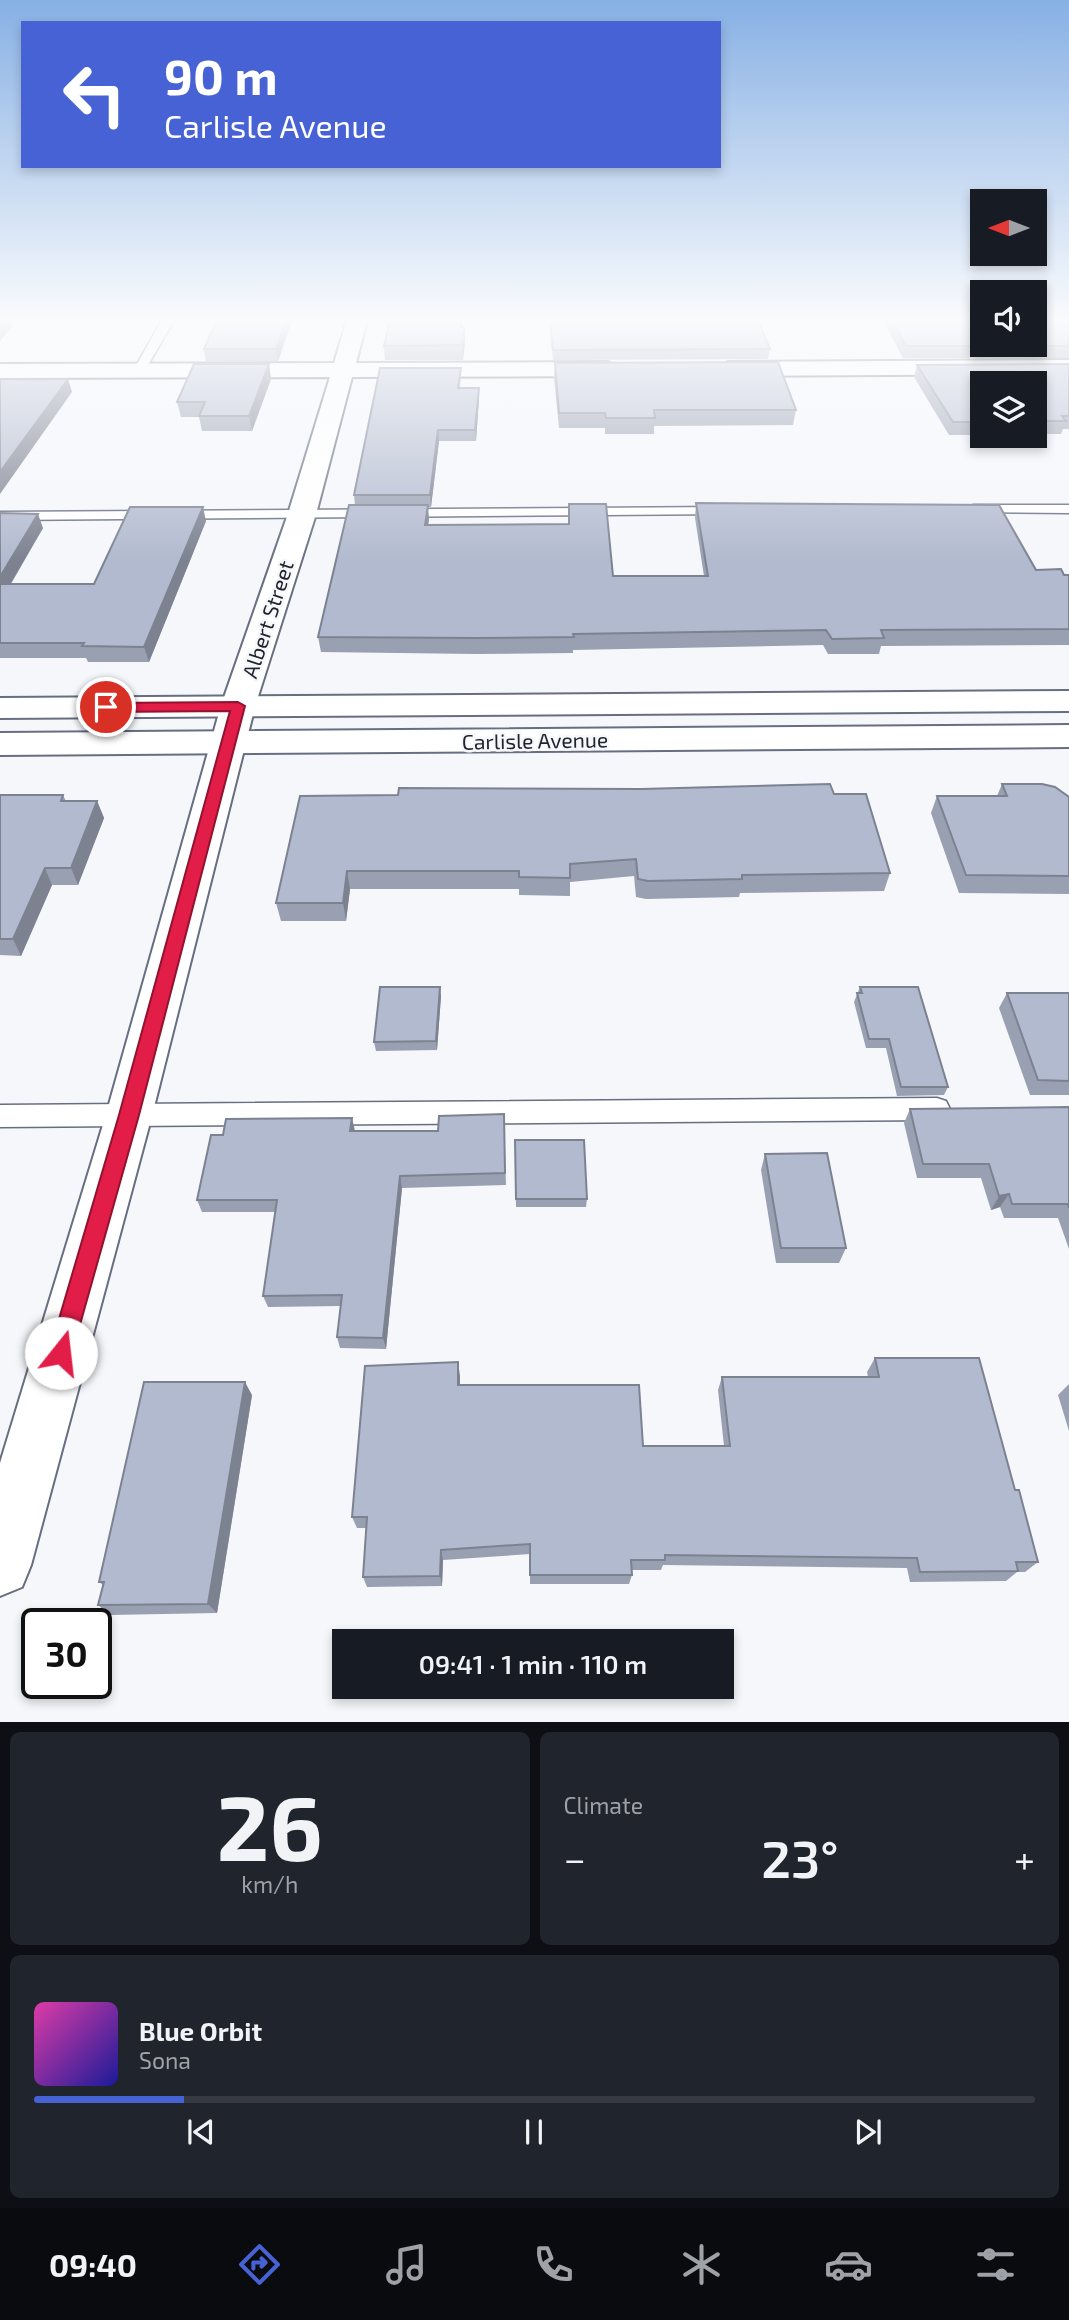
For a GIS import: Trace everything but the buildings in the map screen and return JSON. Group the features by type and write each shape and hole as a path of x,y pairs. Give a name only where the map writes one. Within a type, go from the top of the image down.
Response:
{"street":[{"name":"Albert Street","path":"0,1565 129,1115 233,725 302,514 334,400"},
{"path":"1013,701 1030,736"},
{"name":"Carlisle Avenue","path":"0,744 233,725 1069,701"},
{"name":"Carlisle Avenue","path":"0,708 233,725 1069,736"}],"lane":[{"path":"957,509 1069,509"},
{"path":"0,516 734,511"},
{"path":"0,1116 958,1109"}],"route":[{"path":"61,1353 129,1115 238,706 106,707"}]}
